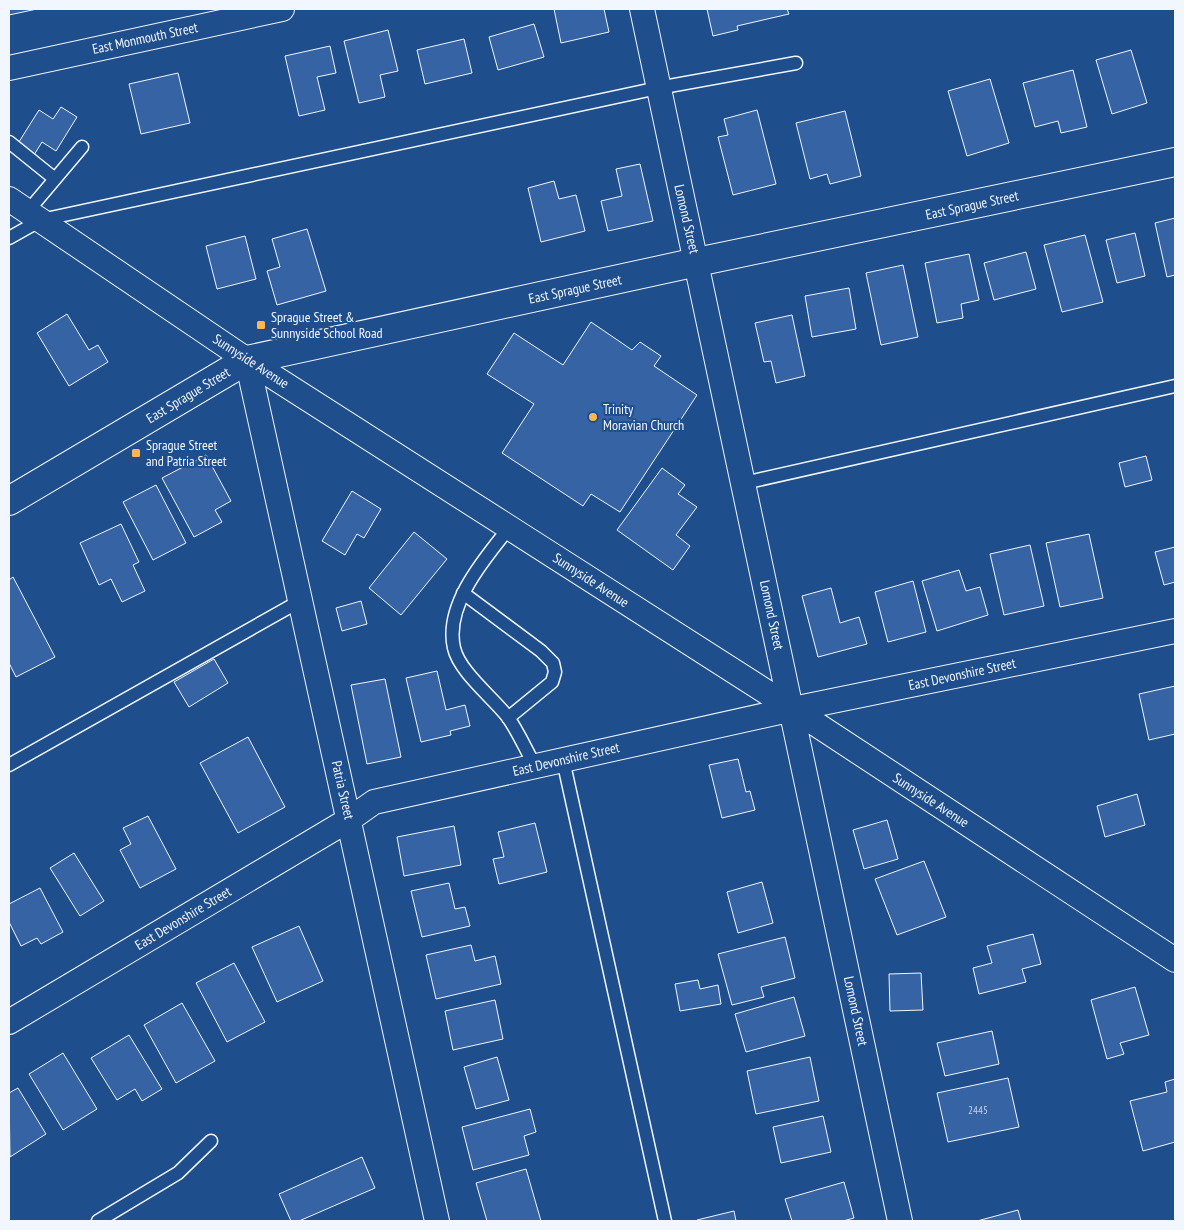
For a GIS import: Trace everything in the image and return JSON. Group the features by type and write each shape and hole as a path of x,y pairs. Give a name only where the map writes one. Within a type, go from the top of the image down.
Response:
{"main road":[{"name":"East Sprague Street","path":"9,501 247,360 697,262 1175,162"}],"street":[{"name":"East Monmouth Street","path":"9,68 282,9"},
{"name":"Lomond Street","path":"642,9 900,1221"},
{"name":"Sunnyside Avenue","path":"26,210 247,360 792,709 1175,960"},
{"name":"Patria Street","path":"247,360 437,1221"},
{"name":"East Devonshire Street","path":"9,1022 350,820 374,802 792,709 1175,631"}],"lane":[{"path":"26,210 796,63"},
{"path":"9,142 55,179"},
{"path":"9,238 26,210 82,147"},
{"path":"744,483 1175,386"},
{"path":"509,528 479,564 463,593 453,633 454,648 461,664 508,718 535,766"},
{"path":"463,593 541,651 553,663 552,682 508,718"},
{"path":"9,765 300,600"},
{"path":"563,760 665,1221"},
{"path":"98,1221 178,1173 212,1141"}],"building":[{"path":"9,9 37,9 9,15"},
{"path":"554,9 604,9 609,32 561,43"},
{"path":"707,9 787,9 789,14 737,26 738,30 713,36"},
{"path":"534,24 544,57 498,70 489,37"},
{"path":"388,30 398,71 380,75 385,97 359,103 344,41"},
{"path":"464,39 472,73 425,84 417,50"},
{"path":"330,46 336,73 317,77 325,110 299,116 285,56"},
{"path":"1131,50 1147,103 1112,114 1096,60"},
{"path":"1073,70 1087,127 1061,133 1058,121 1035,127 1023,83"},
{"path":"178,73 190,123 141,134 129,84"},
{"path":"990,79 1009,143 967,156 948,91"},
{"path":"61,107 77,117 56,151 42,142 34,155 17,145 39,110 53,119"},
{"path":"757,110 776,184 733,195 718,137 728,135 724,119"},
{"path":"845,111 861,176 830,184 827,174 810,179 796,123"},
{"path":"640,164 653,221 608,231 601,201 622,196 616,169"},
{"path":"554,181 559,199 576,195 585,231 541,242 528,188"},
{"path":"1175,218 1175,275 1167,277 1155,223"},
{"path":"307,229 326,291 277,305 267,271 280,267 272,239"},
{"path":"1135,233 1145,276 1117,283 1106,240"},
{"path":"1085,235 1103,302 1062,312 1044,245"},
{"path":"245,236 256,279 217,289 206,246"},
{"path":"1026,252 1036,289 994,300 984,263"},
{"path":"969,254 979,300 961,304 963,318 937,323 925,263"},
{"path":"903,265 918,337 881,345 866,273"},
{"path":"849,288 856,329 812,337 805,296"},
{"path":"67,314 89,350 98,345 108,362 69,386 37,333"},
{"path":"792,315 805,376 776,383 771,361 764,362 755,323"},
{"path":"591,322 632,350 640,342 661,356 654,366 697,395 620,512 591,494 583,506 502,453 534,404 487,374 514,333 563,365"},
{"path":"206,455 231,501 215,510 222,522 194,537 162,478"},
{"path":"1146,456 1152,480 1125,487 1119,463"},
{"path":"662,468 685,485 678,494 697,507 676,535 690,546 673,570 617,530"},
{"path":"156,485 186,543 153,560 123,502"},
{"path":"352,491 381,509 364,538 357,534 345,555 322,541"},
{"path":"121,524 139,562 133,565 145,591 122,602 111,579 99,585 80,543"},
{"path":"414,532 447,559 401,615 369,588"},
{"path":"1089,534 1103,598 1060,607 1046,543"},
{"path":"1030,545 1044,606 1004,615 990,554"},
{"path":"1175,547 1175,582 1164,585 1155,552"},
{"path":"959,570 966,591 980,587 988,615 937,631 922,581"},
{"path":"13,577 55,657 16,677 9,663 9,580"},
{"path":"913,581 926,632 888,642 875,592"},
{"path":"831,588 840,623 859,617 867,644 818,657 802,596"},
{"path":"361,601 367,624 342,631 336,608"},
{"path":"214,659 228,683 189,707 174,682"},
{"path":"437,671 446,710 465,705 470,726 450,731 451,735 421,742 406,678"},
{"path":"385,679 401,757 367,764 351,685"},
{"path":"1175,686 1175,734 1149,740 1139,694"},
{"path":"248,737 285,807 238,833 200,763"},
{"path":"738,759 746,792 750,791 755,810 722,818 709,765"},
{"path":"1137,794 1145,825 1105,837 1097,806"},
{"path":"148,816 176,869 140,888 120,850 131,844 123,828"},
{"path":"887,820 898,859 864,869 853,830"},
{"path":"535,823 547,872 499,884 493,859 504,857 498,832"},
{"path":"454,826 461,865 404,876 397,837"},
{"path":"74,853 104,901 80,916 50,868"},
{"path":"924,861 946,917 897,935 875,879"},
{"path":"762,882 773,923 738,933 727,892"},
{"path":"449,883 455,909 465,907 470,926 422,937 411,891"},
{"path":"40,888 63,932 41,944 37,938 21,946 9,922 9,904"},
{"path":"299,926 323,981 277,1002 252,947"},
{"path":"1033,934 1041,964 1022,969 1026,982 979,994 973,968 992,963 987,946"},
{"path":"785,937 795,978 761,987 764,997 732,1005 718,954"},
{"path":"471,945 475,961 495,956 501,984 436,999 426,955"},
{"path":"234,963 265,1022 227,1042 196,983"},
{"path":"921,973 923,1010 890,1011 889,974"},
{"path":"698,980 700,989 718,985 721,1004 680,1011 675,984"},
{"path":"1135,987 1149,1035 1120,1043 1124,1054 1107,1059 1091,1000"},
{"path":"794,997 805,1036 746,1052 735,1014"},
{"path":"495,1000 503,1039 453,1050 445,1011"},
{"path":"182,1003 215,1061 176,1083 144,1025"},
{"path":"992,1031 999,1064 945,1076 937,1043"},
{"path":"129,1035 162,1089 142,1101 135,1089 117,1100 91,1058"},
{"path":"63,1053 97,1109 63,1130 29,1074"},
{"path":"497,1057 509,1100 476,1109 464,1067"},
{"path":"810,1057 819,1101 756,1114 747,1071"},
{"path":"1008,1078 1019,1127 948,1142 937,1093"},
{"path":"1175,1079 1175,1142 1143,1151 1130,1101 1167,1092 1165,1082"},
{"path":"18,1088 46,1134 10,1157 9,1093"},
{"path":"530,1109 536,1132 524,1136 529,1155 473,1170 462,1127"},
{"path":"823,1116 831,1152 781,1163 773,1127"},
{"path":"362,1157 375,1188 299,1221 291,1221 279,1194"},
{"path":"526,1169 541,1221 487,1221 476,1183"},
{"path":"844,1182 854,1218 843,1221 792,1221 785,1199"},
{"path":"1018,1210 1021,1221 977,1221"},
{"path":"734,1211 736,1221 697,1221 697,1220"}],"place":[{"name":"Sprague Street & Sunnyside School Road","path":"261,325"},
{"name":"Trinity Moravian Church","path":"593,417"},
{"name":"Sprague Street and Patria Street","path":"136,453"}]}
